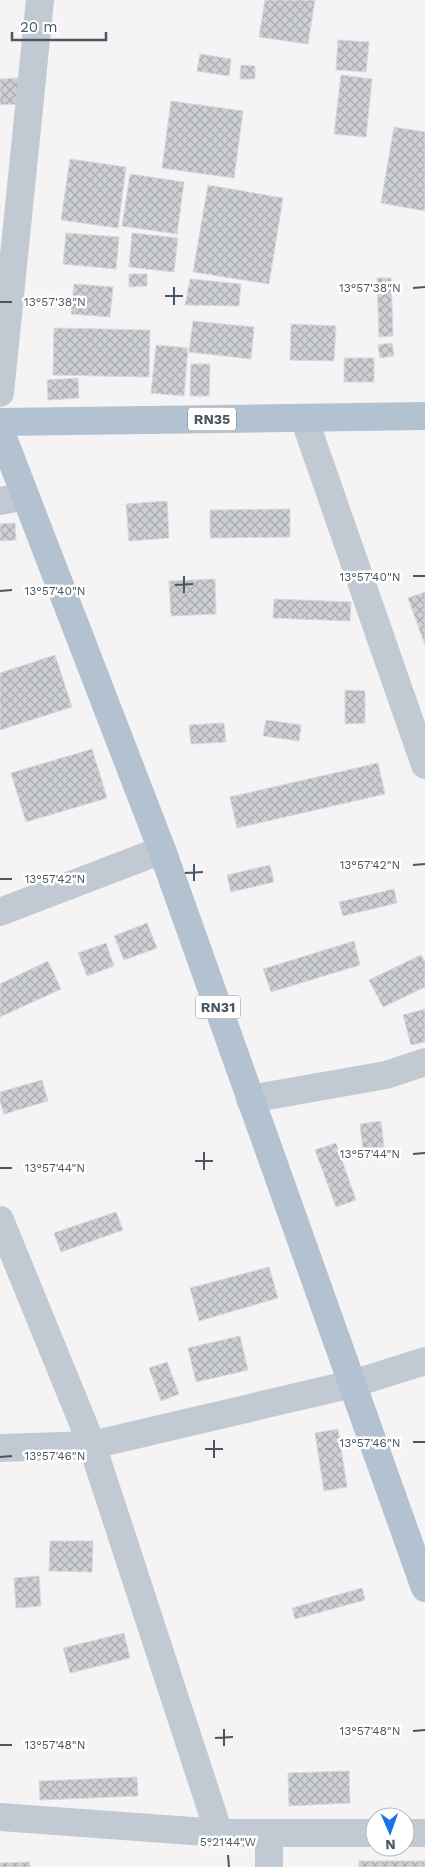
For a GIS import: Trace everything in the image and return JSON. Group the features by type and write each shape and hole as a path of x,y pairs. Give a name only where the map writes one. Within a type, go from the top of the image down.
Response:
{"main road":[{"name":"RN35","path":"0,422 425,416"},
{"name":"RN31","path":"0,430 13,499 162,850 425,1588"}],"street":[{"path":"0,393 40,0"},
{"path":"304,418 425,765"},
{"path":"0,912 162,850"},
{"path":"250,1099 386,1075 425,1062"},
{"path":"0,1220 92,1445 219,1833"},
{"path":"0,1448 92,1445 352,1384 425,1361"},
{"path":"0,1817 219,1833 365,1833"},
{"path":"268,1833 269,1867"}],"building":[{"path":"265,0 315,0 308,44 259,37"},
{"path":"338,40 369,42 366,72 336,70"},
{"path":"200,54 231,59 229,76 197,71"},
{"path":"241,65 255,66 255,79 240,79"},
{"path":"341,75 372,79 366,137 334,134"},
{"path":"18,78 19,104 0,105 0,79"},
{"path":"171,101 243,111 234,178 162,168"},
{"path":"394,127 425,132 425,211 381,203"},
{"path":"70,159 126,167 118,228 61,220"},
{"path":"130,174 184,182 177,234 122,226"},
{"path":"208,185 283,198 269,284 193,272"},
{"path":"66,233 119,237 116,269 63,264"},
{"path":"132,233 178,238 174,272 129,267"},
{"path":"129,274 147,274 147,286 129,287"},
{"path":"377,278 391,278 393,336 379,337"},
{"path":"190,279 241,284 239,306 185,305"},
{"path":"74,284 113,287 110,317 71,314"},
{"path":"193,321 254,327 251,359 189,352"},
{"path":"291,324 336,326 334,361 290,360"},
{"path":"54,328 150,330 149,377 53,375"},
{"path":"392,343 394,356 380,358 378,345"},
{"path":"156,345 188,348 184,396 151,393"},
{"path":"344,358 374,358 374,382 344,382"},
{"path":"191,364 210,364 209,396 190,396"},
{"path":"78,378 79,398 48,400 47,380"},
{"path":"167,501 169,538 129,541 126,504"},
{"path":"290,509 290,537 210,538 210,510"},
{"path":"15,523 16,540 0,541 0,524"},
{"path":"215,579 216,614 171,616 169,581"},
{"path":"425,592 425,645 408,598"},
{"path":"274,599 351,602 350,621 273,618"},
{"path":"55,655 72,707 0,730 0,673"},
{"path":"345,690 365,691 365,723 345,724"},
{"path":"266,720 301,725 299,741 263,736"},
{"path":"224,723 226,742 191,744 189,725"},
{"path":"92,749 107,798 26,822 11,773"},
{"path":"378,763 385,794 237,828 230,797"},
{"path":"270,865 274,882 231,892 227,875"},
{"path":"394,889 397,903 343,916 339,902"},
{"path":"147,923 157,948 124,960 114,936"},
{"path":"354,941 360,965 271,992 263,969"},
{"path":"106,943 114,966 87,976 78,953"},
{"path":"421,955 425,962 425,987 383,1007 369,980"},
{"path":"48,961 61,989 0,1017 0,984"},
{"path":"425,1009 425,1042 411,1045 403,1015"},
{"path":"42,1080 48,1101 4,1114 0,1101 0,1092"},
{"path":"381,1121 384,1147 363,1149 360,1124"},
{"path":"336,1143 356,1200 336,1207 315,1150"},
{"path":"116,1212 123,1230 61,1252 54,1233"},
{"path":"269,1267 278,1298 199,1321 190,1288"},
{"path":"240,1336 248,1370 196,1382 188,1348"},
{"path":"167,1362 179,1394 161,1401 149,1368"},
{"path":"338,1429 347,1487 324,1491 315,1433"},
{"path":"50,1541 93,1541 92,1572 49,1571"},
{"path":"39,1576 41,1606 16,1608 14,1578"},
{"path":"362,1588 365,1600 295,1619 292,1608"},
{"path":"124,1633 130,1658 70,1673 63,1648"},
{"path":"349,1771 350,1803 289,1806 288,1773"},
{"path":"137,1777 138,1796 40,1800 39,1781"},
{"path":"359,1861 425,1861 425,1867 359,1867"},
{"path":"30,1862 30,1867 0,1867 0,1863"}]}
